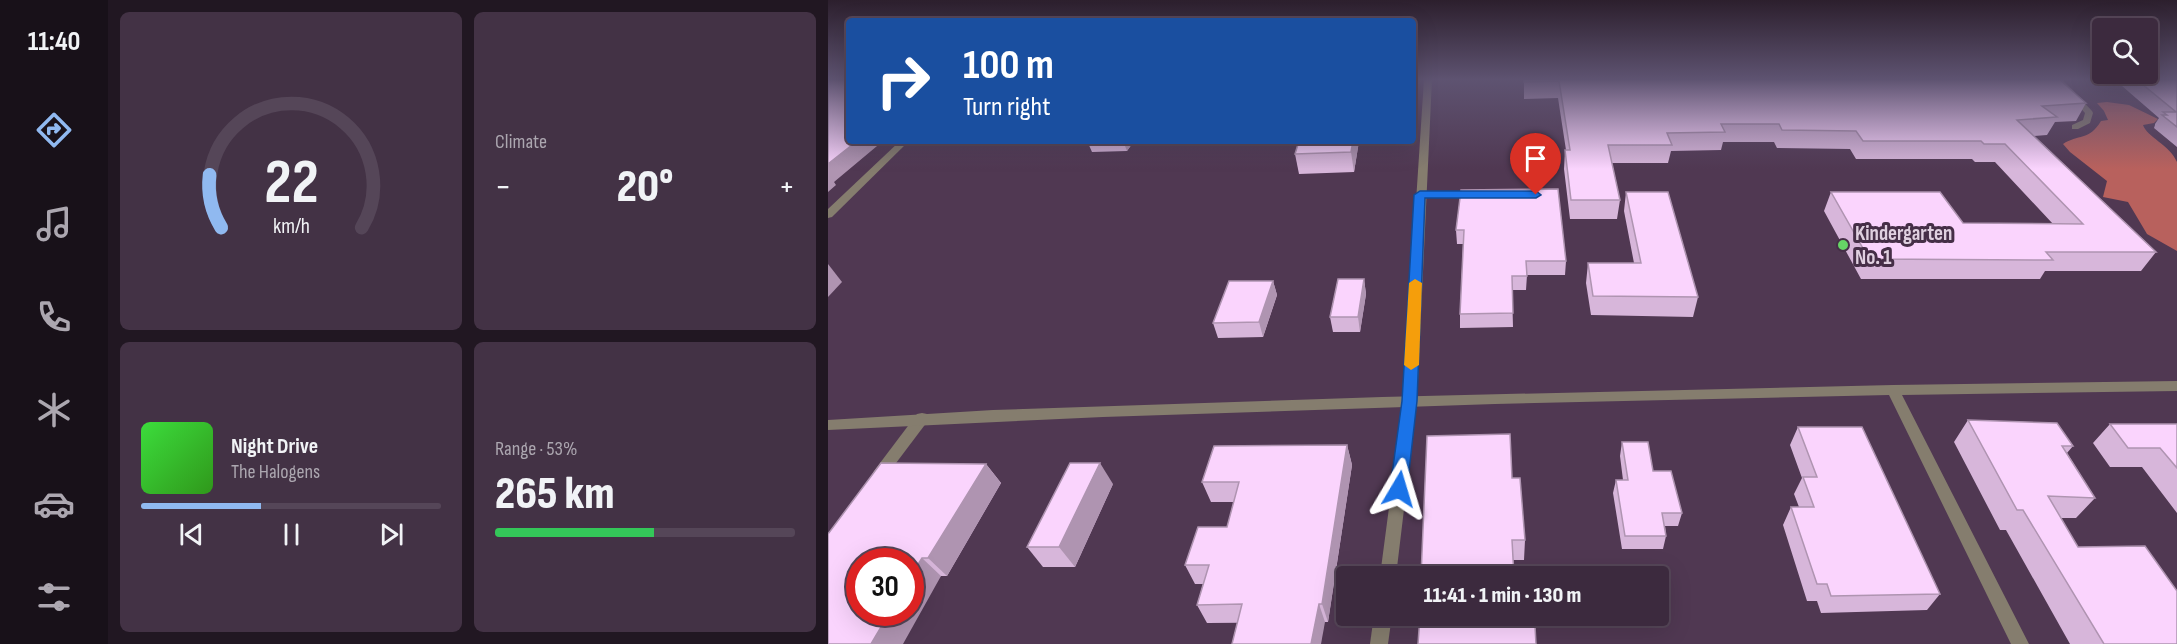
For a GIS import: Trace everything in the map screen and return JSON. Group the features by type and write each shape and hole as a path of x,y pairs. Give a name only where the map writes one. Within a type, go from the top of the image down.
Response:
{"street":[{"path":"1389,566 1410,401 1426,109"},
{"path":"2075,127 2087,121 2089,113 2085,109"},
{"path":"828,215 902,144"},
{"path":"1420,195 1489,195"},
{"path":"828,425 922,418 1410,401 2177,386"},
{"path":"1893,390 2020,644"},
{"path":"868,490 922,418"},
{"path":"1379,644 1381,626"}],"shaded area":[{"path":"2102,109 2137,109 2158,119 2154,123 2143,125 2174,156 2177,162 2177,251 2147,234 2128,202 2103,197 2107,181 2063,144 2092,132 2101,121 2108,120"}],"building":[{"path":"828,109 846,109 846,144 853,144 828,164"},
{"path":"1563,109 2046,109 2057,117 2017,120 2156,252 2046,252 2053,260 1869,259 1831,192 1940,192 1963,223 2083,224 2005,144 1984,144 1981,141 1863,141 1856,131 1782,130 1779,124 1721,124 1725,132 1667,133 1672,145 1608,145 1620,200 1571,200 1565,150 1570,150"},
{"path":"2172,109 2177,109 2177,127 2162,115 2167,115 2163,112 2176,112"},
{"path":"1298,144 1352,144 1351,152 1295,154"},
{"path":"1558,189 1566,261 1526,261 1527,276 1512,276 1513,313 1460,314 1464,230 1456,230 1461,190"},
{"path":"1626,192 1668,192 1698,297 1593,296 1588,263 1641,263"},
{"path":"1338,279 1364,279 1358,317 1330,317"},
{"path":"1229,281 1273,281 1259,322 1213,323"},
{"path":"1968,420 2057,423 2073,446 2062,446 2095,498 2048,496 2078,547 2145,546 2177,591 2177,644 2104,644 2023,510 2017,510"},
{"path":"2110,424 2177,424 2177,468 2160,448 2128,448"},
{"path":"1798,427 1862,427 1940,594 1831,596 1827,584 1817,584 1791,507 1814,507 1803,477 1817,477"},
{"path":"1510,434 1512,478 1520,478 1525,540 1512,540 1513,566 1421,566 1427,436"},
{"path":"1622,442 1648,442 1653,471 1671,471 1682,513 1662,513 1666,536 1625,536 1616,480 1628,480"},
{"path":"1347,445 1322,604 1319,604 1311,644 1232,644 1242,604 1197,605 1209,565 1185,565 1198,527 1227,527 1239,482 1202,482 1214,446"},
{"path":"881,463 986,464 928,558 924,558 924,548 846,548 846,626 882,626 871,644 828,644 828,534"},
{"path":"1070,463 1100,463 1059,547 1027,547"},
{"path":"1419,626 1535,626 1536,644 1418,644"}],"slow traffic":[{"path":"1411,365 1415,283"}],"place":[{"name":"Kindergarten No. 1","path":"1843,245"}],"route":[{"path":"1399,489 1410,401 1420,195 1536,195"}]}
